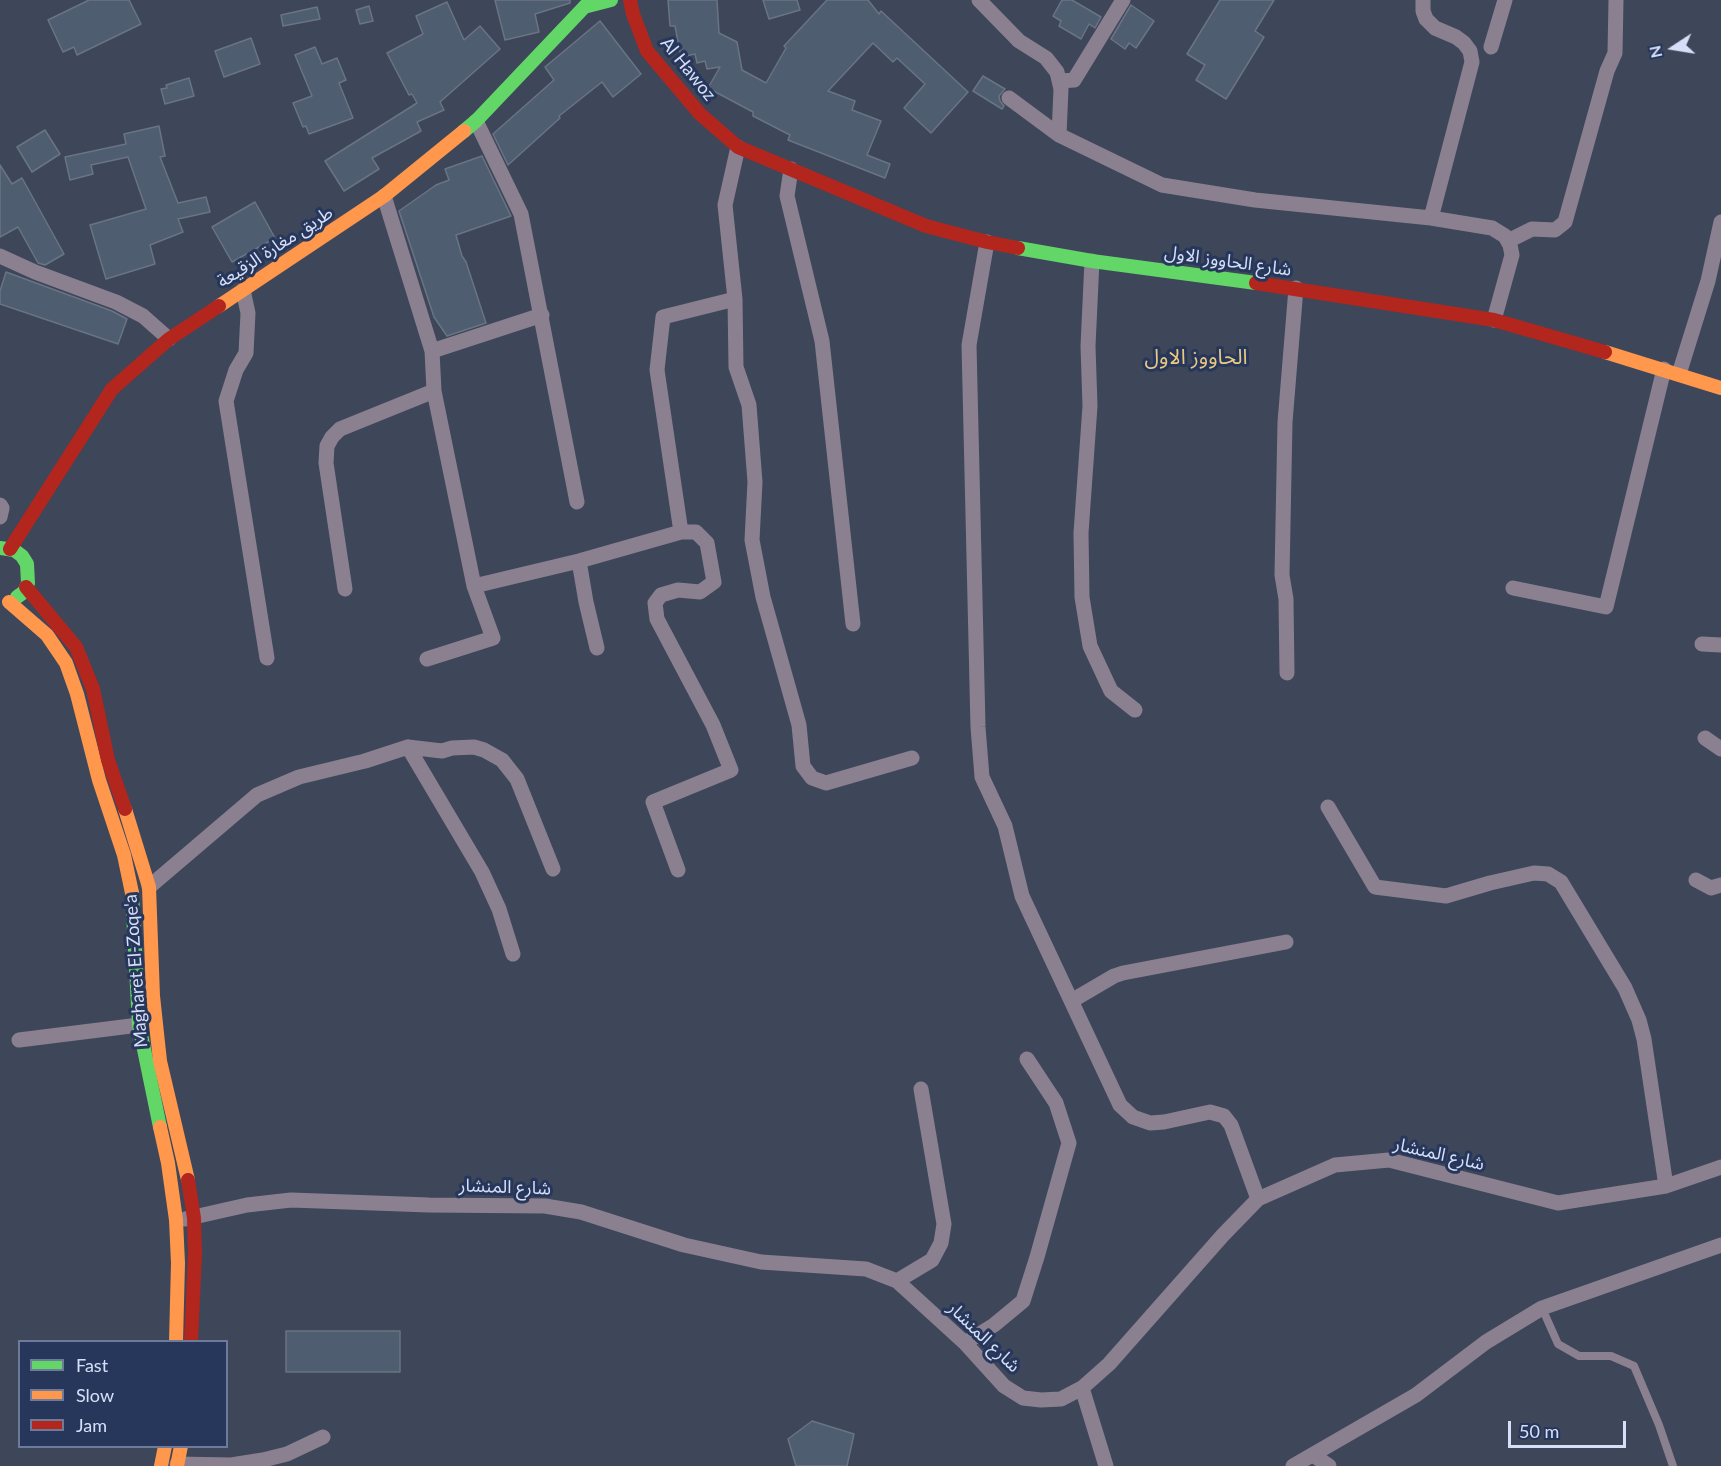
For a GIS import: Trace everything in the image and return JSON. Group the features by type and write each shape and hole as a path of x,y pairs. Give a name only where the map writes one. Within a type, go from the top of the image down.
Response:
{"street":[{"path":"588,4 612,0 633,14"},
{"name":"Al Hawoz","path":"630,0 647,51 700,114 738,147"},
{"path":"979,0 1019,41 1046,58 1052,65 1060,81 1059,135"},
{"path":"1060,81 1074,80 1123,0"},
{"path":"1423,0 1426,19 1435,28 1461,39 1468,47 1472,62 1431,218"},
{"path":"1491,47 1505,0"},
{"path":"1508,241 1532,228 1554,230 1565,222 1607,71 1615,53 1616,0"},
{"name":"طريق مغارة الزقيعة","path":"5,548 112,389 168,339 384,196 476,121 588,4"},
{"path":"1009,98 1059,135 1162,185 1255,200 1431,218 1492,228 1501,233 1512,250 1512,260 1494,321"},
{"path":"476,121 521,214 578,502"},
{"path":"738,147 725,205 735,299 736,367 749,405 754,471 752,540 763,597 799,725 805,769 815,780 830,783 912,758"},
{"name":"شارع الحاووز الاول","path":"738,147 926,226 987,242 1092,261 1296,288 1494,321 1664,369 1721,388"},
{"path":"791,169 787,196 822,340 853,624"},
{"path":"384,196 432,351 434,391 474,586 493,638 427,659"},
{"path":"1680,375 1708,281 1721,222"},
{"path":"987,242 969,345 980,764 985,787 1005,826 1022,896 1073,1000 1118,1102 1126,1112 1141,1121 1150,1123 1206,1112 1221,1114 1231,1125 1258,1199"},
{"path":"0,256 116,302 143,316 168,339"},
{"path":"1092,261 1088,346 1090,406 1081,533 1082,597 1090,646 1111,691 1135,710"},
{"path":"1287,673 1286,599 1282,574 1285,422 1296,288"},
{"path":"243,290 248,313 246,352 236,370 226,401 267,658"},
{"path":"681,532 657,370 663,317 735,299"},
{"path":"432,351 542,315"},
{"path":"1513,588 1606,607 1664,369"},
{"path":"345,589 326,463 327,446 332,436 340,429 434,391"},
{"path":"0,505 2,508 0,516"},
{"path":"474,586 579,561 681,532 696,532 707,543 714,582 700,592 678,590 661,595 655,603 657,619 713,725 731,770 652,802 678,870"},
{"path":"4,602 16,598 26,587 29,574 22,556 5,548"},
{"path":"579,561 585,602 597,648"},
{"name":"Magharet El-Zoqe'a","path":"26,587 76,647 84,665 93,689 108,760 149,887 153,996 160,1061 188,1178 194,1218 195,1254 190,1340"},
{"name":"Magharet El-Zoqe'a","path":"4,602 47,635 66,663 77,694 96,771 124,855 133,897 139,1025 168,1163 176,1220 176,1340"},
{"path":"1702,644 1721,645"},
{"path":"1705,738 1721,749"},
{"path":"149,887 256,795 299,777 365,761 408,747 442,751 474,747 502,760 517,779 553,869"},
{"path":"408,747 482,872 499,909 513,954"},
{"path":"1328,807 1375,887 1446,896 1534,873 1548,874 1561,882 1625,988 1639,1020 1644,1039 1666,1186"},
{"path":"1696,880 1711,888 1721,885"},
{"path":"1073,1000 1114,975 1286,942"},
{"path":"19,1040 139,1025"},
{"path":"965,1343 994,1325 1023,1301 1069,1143 1056,1103 1027,1059"},
{"path":"897,1281 932,1260 941,1243 944,1224 921,1089"},
{"name":"شارع المنشار","path":"176,1220 291,1200 545,1206 581,1212 684,1245 761,1262 866,1269 897,1281 965,1343 1004,1386 1023,1398 1041,1400 1061,1399 1082,1388 1109,1364 1223,1235 1258,1199 1335,1165 1389,1160 1558,1203 1666,1186 1721,1167"},
{"path":"1293,1466 1416,1395 1486,1342 1542,1308 1721,1245"},
{"path":"1082,1388 1106,1466"},
{"path":"181,1448 177,1465 231,1465 287,1454 323,1437"},
{"path":"161,1466 165,1448"},
{"path":"1313,1455 1329,1466"}],"lane":[{"path":"1542,1308 1558,1344 1579,1356 1611,1356 1634,1366 1659,1425 1673,1466"}],"building":[{"path":"89,0 129,0 141,24 77,55 74,47 63,52 48,20"},
{"path":"495,0 570,0 570,3 535,14 539,32 505,40"},
{"path":"668,0 717,0 719,33 737,42 742,70 766,83 786,48 784,46 827,0 868,0 879,14 881,11 968,92 931,133 904,108 925,84 897,58 893,62 873,43 828,91 855,101 852,110 881,121 867,155 890,164 885,178 788,140 790,135 753,116 753,112 708,88 720,67 707,69 705,61 697,63 695,54 681,57 675,26 670,26"},
{"path":"763,0 797,0 800,10 769,19"},
{"path":"1062,0 1072,0 1101,17 1095,28 1089,24 1081,39 1059,26 1061,21 1053,16"},
{"path":"1220,0 1274,0 1255,31 1264,37 1226,99 1196,80 1205,65 1187,54"},
{"path":"447,2 464,40 480,26 500,49 440,102 444,110 417,122 421,131 372,158 379,169 344,191 325,161 417,103 412,94 409,95 387,53 423,34 416,16"},
{"path":"1131,5 1154,21 1136,48 1129,43 1125,49 1111,39"},
{"path":"369,6 373,21 360,24 356,10"},
{"path":"317,7 320,19 283,26 281,15"},
{"path":"600,21 641,74 613,97 602,82 559,116 560,118 508,165 493,134 554,80 545,67"},
{"path":"251,38 260,64 224,77 215,51"},
{"path":"315,47 322,64 337,58 346,80 339,83 353,118 309,134 306,126 303,127 293,103 312,96 295,55"},
{"path":"983,76 1005,89 999,96 1004,106 1002,109 973,91"},
{"path":"189,78 194,96 165,104 161,89 167,88 166,85"},
{"path":"159,126 165,156 160,157 178,203 206,197 210,212 178,219 183,232 150,245 155,264 106,279 90,225 146,209 128,157 91,165 93,174 70,180 65,157 126,144 124,134"},
{"path":"45,130 60,154 32,172 17,147"},
{"path":"482,156 511,216 456,235 486,323 447,336 434,317 399,211 436,185 449,180 445,169"},
{"path":"0,165 12,184 22,178 64,254 45,265 38,263 18,227 0,237"},
{"path":"255,202 275,238 232,262 212,227"},
{"path":"6,272 112,311 127,319 118,344 0,304 0,291"},
{"path":"286,1331 400,1331 400,1372 286,1372"},
{"path":"812,1421 854,1434 847,1466 796,1466 788,1439"}],"traffic: fast":[{"path":"464,131 591,0"},
{"path":"584,7 611,0"},
{"path":"1018,248 1092,261 1256,283"},
{"path":"0,548 14,550 27,564 28,583 24,592 17,597"},
{"path":"132,893 139,1025 160,1127"}],"traffic: slow":[{"path":"219,306 384,196 464,131"},
{"path":"1605,352 1721,388"},
{"path":"9,602 47,635 66,663 77,694 99,780 124,855 132,893"},
{"path":"125,809 149,887 153,996 160,1061 188,1180"},
{"path":"160,1127 176,1220 178,1263 176,1340"},
{"path":"161,1466 165,1448"},
{"path":"177,1466 181,1448"}],"traffic: jam":[{"path":"630,0 647,51 700,114 738,147 926,226 1018,248"},
{"path":"1256,283 1494,320 1605,352"},
{"path":"10,549 112,389 169,339 219,306"},
{"path":"26,587 76,647 93,689 108,760 125,809"},
{"path":"188,1180 194,1218 195,1254 191,1340"}],"district":[{"name":"الحاووز الاول","path":"1196,357"}]}
